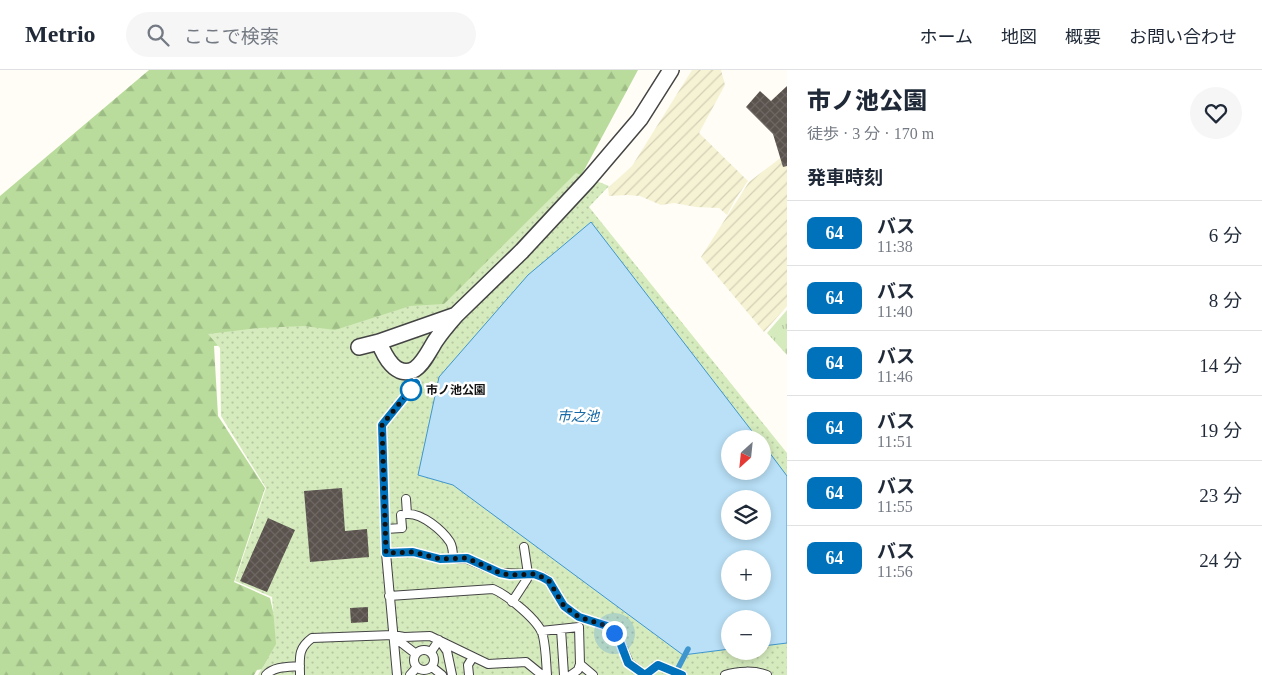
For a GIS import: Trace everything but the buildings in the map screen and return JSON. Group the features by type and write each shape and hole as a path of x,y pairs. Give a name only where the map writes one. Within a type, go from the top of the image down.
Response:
{"street":[{"path":"379,342 385,358 395,368 406,371 415,368 456,315 522,251 588,180 640,119 670,70"},
{"path":"359,347 379,342 456,315"}],"lane":[{"path":"397,675 386,553 382,425 416,383"},
{"path":"406,499 407,514 418,515 434,525 449,541 454,558"},
{"path":"385,529 402,528 401,515"},
{"path":"512,602 527,579 524,547"},
{"path":"386,553 413,552 440,559 467,558 500,573 528,574 542,577 549,581 564,606 579,617 607,626 620,642 628,663 645,675 658,665 682,675"},
{"path":"389,596 493,589 500,592 524,612 543,634 547,675"},
{"path":"571,675 578,670 580,664 579,617"},
{"path":"541,631 579,627"},
{"path":"560,629 564,675"},
{"path":"392,635 416,654"},
{"path":"300,675 300,654 303,645 312,638 392,635 404,637 430,636 488,664 526,662 542,675"},
{"path":"431,652 439,640"},
{"path":"439,640 447,651 452,675"},
{"path":"424,649 431,652 435,659 432,667 425,670 417,667 414,661 416,654 424,649"},
{"path":"469,675 468,665 473,657"},
{"path":"580,664 593,675"},
{"path":"266,675 275,669 300,666"},
{"path":"410,675 417,667"},
{"path":"432,667 442,675"},
{"path":"725,675 747,672 767,675"}],"shaded area":[{"path":"692,70 721,70 725,85 699,133 748,181 727,215 719,208 696,207 674,203 661,205 640,196 609,196 608,188 632,166"},
{"path":"787,153 787,306 764,332 701,257 749,182"}],"green space":[{"path":"149,70 638,70 560,215 450,310 367,331 214,346 218,416 265,488 234,582 270,598 281,647 269,668 257,670 254,675 0,675 0,196"},
{"name":"市ノ池公園","path":"576,173 609,186 589,207 768,430 721,430 721,480 771,480 771,433 787,453 787,675 258,675 276,644 272,597 235,581 266,488 221,416 220,348 208,334 259,328 304,326 335,330 410,306 444,304"},
{"path":"787,310 787,355 767,333"}],"water":[{"name":"市之池","path":"591,222 751,430 721,430 721,480 771,480 771,455 787,476 787,643 771,645 771,610 721,610 721,650 683,655 453,485 418,475 439,377 528,275"}],"waterway":[{"path":"675,674 688,649"}],"bus line":[{"name":"64","path":"416,383 382,425 386,553 413,552 440,559 467,558 500,573 510,575 534,574 542,577 549,581 564,606 579,617 607,626 614,633 631,666 645,675 658,665 682,675"}],"place":[{"name":"市ノ池公園","path":"411,390"}],"route":[{"path":"411,390 416,383 382,425 386,553 413,552 440,559 467,558 500,573 510,575 534,574 549,581 564,606 572,612 579,617 607,626 614,633"}]}
